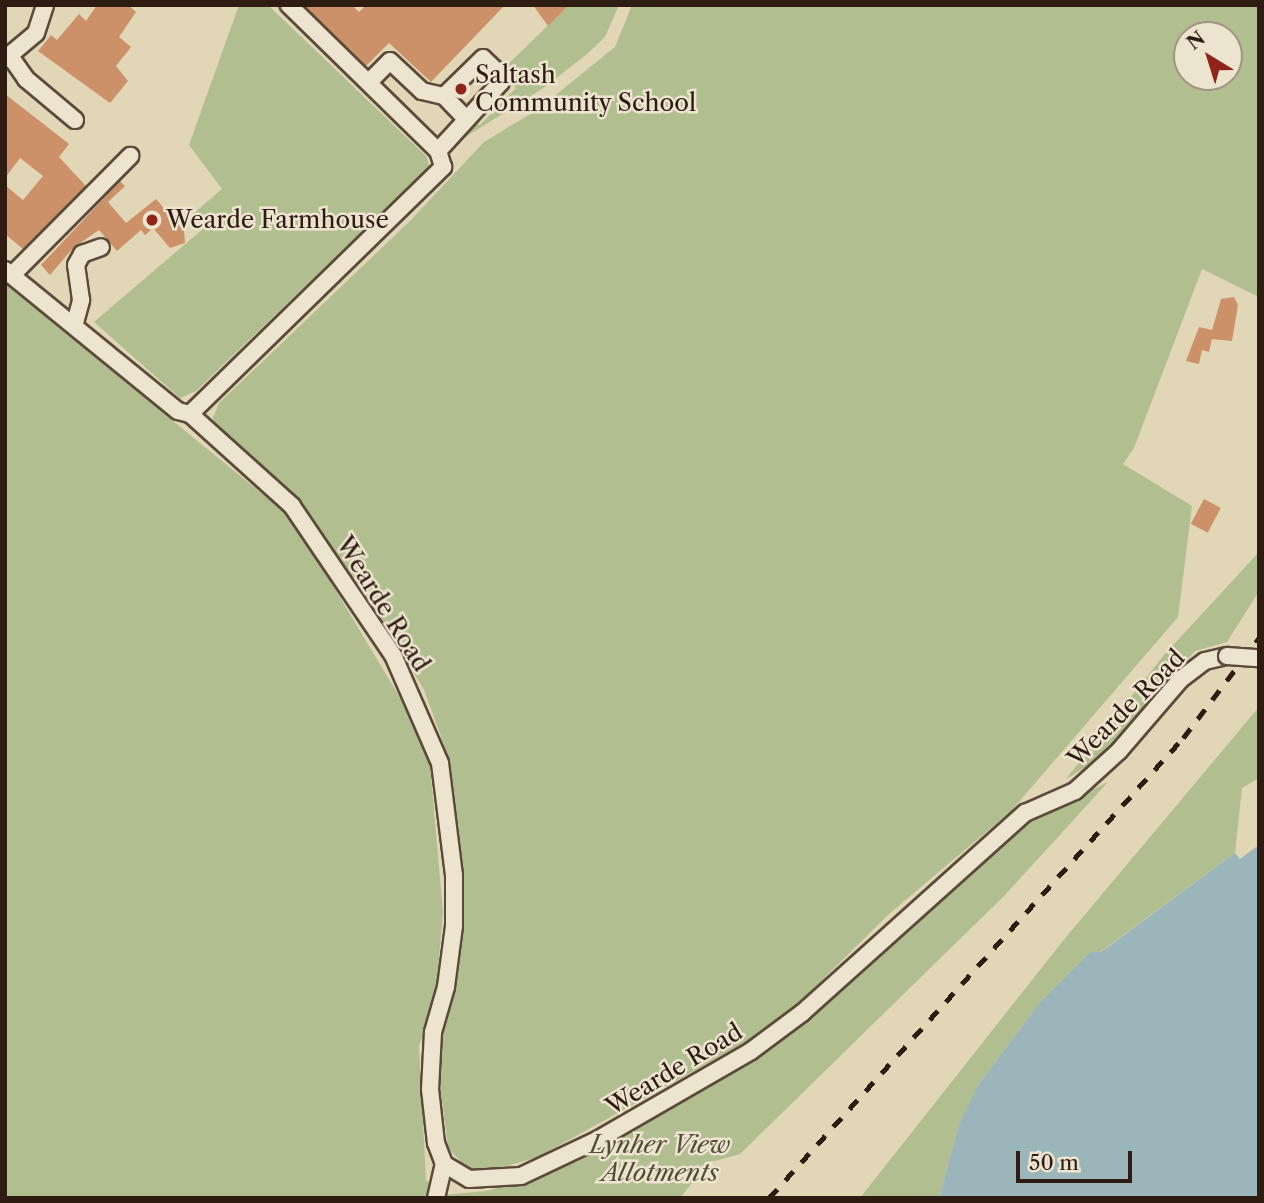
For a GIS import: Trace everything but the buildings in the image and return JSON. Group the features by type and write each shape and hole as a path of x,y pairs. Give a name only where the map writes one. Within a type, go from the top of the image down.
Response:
{"street":[{"path":"45,5 36,33 8,57 26,79 75,120"},
{"path":"289,5 370,81 440,159"},
{"path":"190,414 440,159 466,118 501,82 500,74 483,58 444,96"},
{"path":"370,81 390,61 422,91 444,96 466,118"},
{"path":"400,113 422,91"},
{"path":"8,273 130,156"},
{"path":"75,323 81,300 76,265 82,254 101,247"},
{"name":"Wearde Road","path":"8,273 75,323 178,411 190,414 292,506 326,552 393,655 440,763 454,875 454,926 429,1060 436,1143 444,1164 469,1179 521,1176 597,1140 751,1051 802,1013 1025,813 1075,790 1118,751 1181,679 1205,662 1227,656 1259,658"},
{"path":"436,1198 444,1164"}],"green space":[{"path":"239,5 268,5 427,157 429,167 196,391 180,398 94,322 204,228 193,214 222,189 189,145"},
{"path":"569,5 619,5 605,37 587,54 545,87 454,144 468,121 480,125 516,88 501,71"},
{"path":"632,5 1259,5 1259,297 1202,269 1134,448 1123,464 1192,506 1178,617 1011,811 889,914 807,995 761,1034 538,1157 493,1170 468,1169 448,1148 440,1083 443,1026 461,946 464,888 448,757 424,690 371,601 306,512 211,423 219,403 410,221 484,142 537,110 615,47"},
{"name":"Lynher View Allotments","path":"5,284 293,519 405,706 430,765 443,912 436,991 419,1046 426,1180 444,1195 486,1191 553,1172 731,1072 821,1006 1024,823 1108,782 1005,895 740,1154 708,1163 680,1198 5,1198"},
{"path":"1259,552 1259,591 1227,642 1195,651 1099,759 1066,779 1164,655"},
{"path":"1259,707 1259,778 1242,788 1235,853 1100,952 1090,952 1040,1002 978,1085 959,1124 939,1198 860,1198 1062,942"}],"water":[{"path":"1259,845 1259,1198 939,1198 959,1124 978,1085 1040,1002 1090,952 1101,952 1235,853 1240,859"}],"railway":[{"path":"769,1198 1183,738 1259,638"}],"place":[{"name":"Saltash Community School","path":"461,89"},
{"name":"Wearde Farmhouse","path":"152,220"}]}
